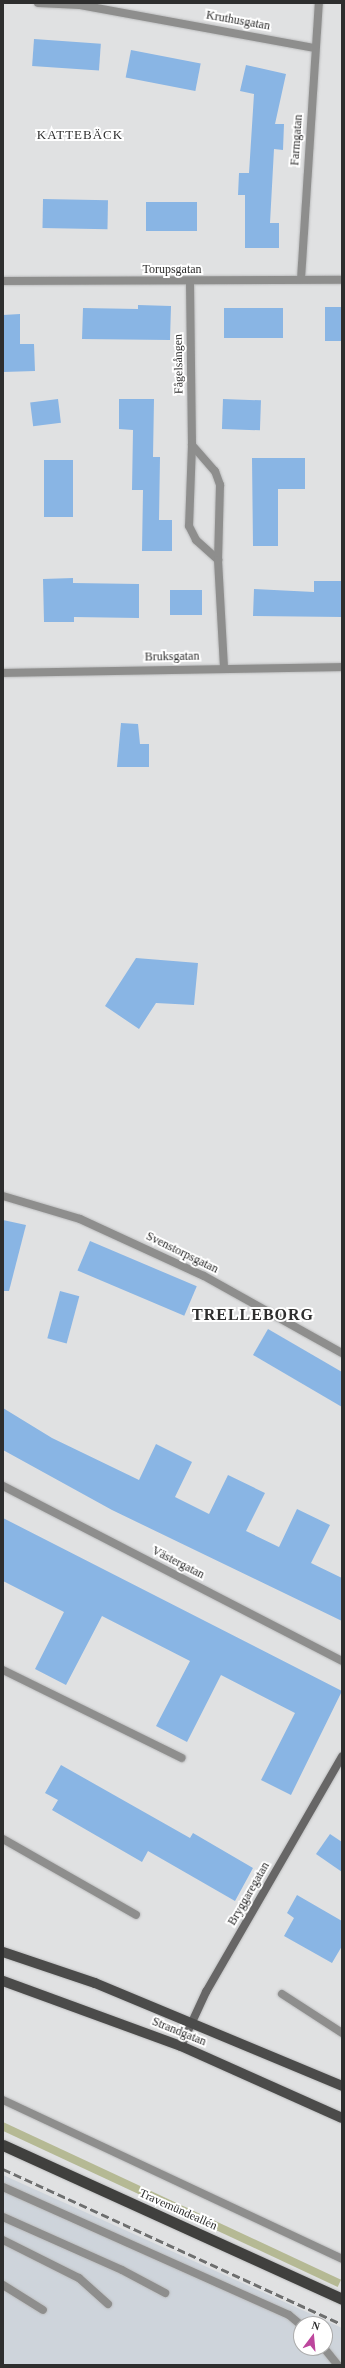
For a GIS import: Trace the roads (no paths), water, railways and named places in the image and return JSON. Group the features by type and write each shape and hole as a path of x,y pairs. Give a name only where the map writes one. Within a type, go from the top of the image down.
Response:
{"highway":[{"name":"Travemündeallén","path":"3,2145 342,2299"}],"main road":[{"name":"Bryggaregatan","path":"181,2046 206,1992 342,1756"},
{"name":"Strandgatan","path":"3,1952 192,2022 342,2086"},
{"name":"Strandgatan","path":"3,1981 181,2046 342,2118"}],"street":[{"name":"Kruthusgatan","path":"38,3 80,4 315,48"},
{"name":"Farmgatan","path":"301,279 319,3"},
{"name":"Torupsgatan","path":"3,281 190,282 301,279 342,280"},
{"name":"Fågelsången","path":"190,282 192,445 189,526 196,540 218,560"},
{"path":"192,445 215,471 220,485 218,560 224,668"},
{"name":"Bruksgatan","path":"3,673 342,667"},
{"name":"Svenstorpsgatan","path":"3,1196 80,1219 197,1273 342,1353"},
{"name":"Västergatan","path":"3,1486 342,1661"},
{"path":"3,1670 182,1758"},
{"path":"3,1839 136,1915"},
{"path":"282,1994 342,2033"},
{"path":"3,2100 342,2259"},
{"path":"3,2187 289,2315 293,2318"},
{"path":"3,2217 122,2270 165,2293"},
{"path":"3,2240 79,2278 108,2304"},
{"path":"3,2284 43,2310"},
{"path":"331,2356 338,2365"}],"railway":[{"path":"3,2169 342,2324"}],"district":[{"name":"KATTEBÄCK","path":"80,135"},
{"name":"TRELLEBORG","path":"253,1315"}]}
